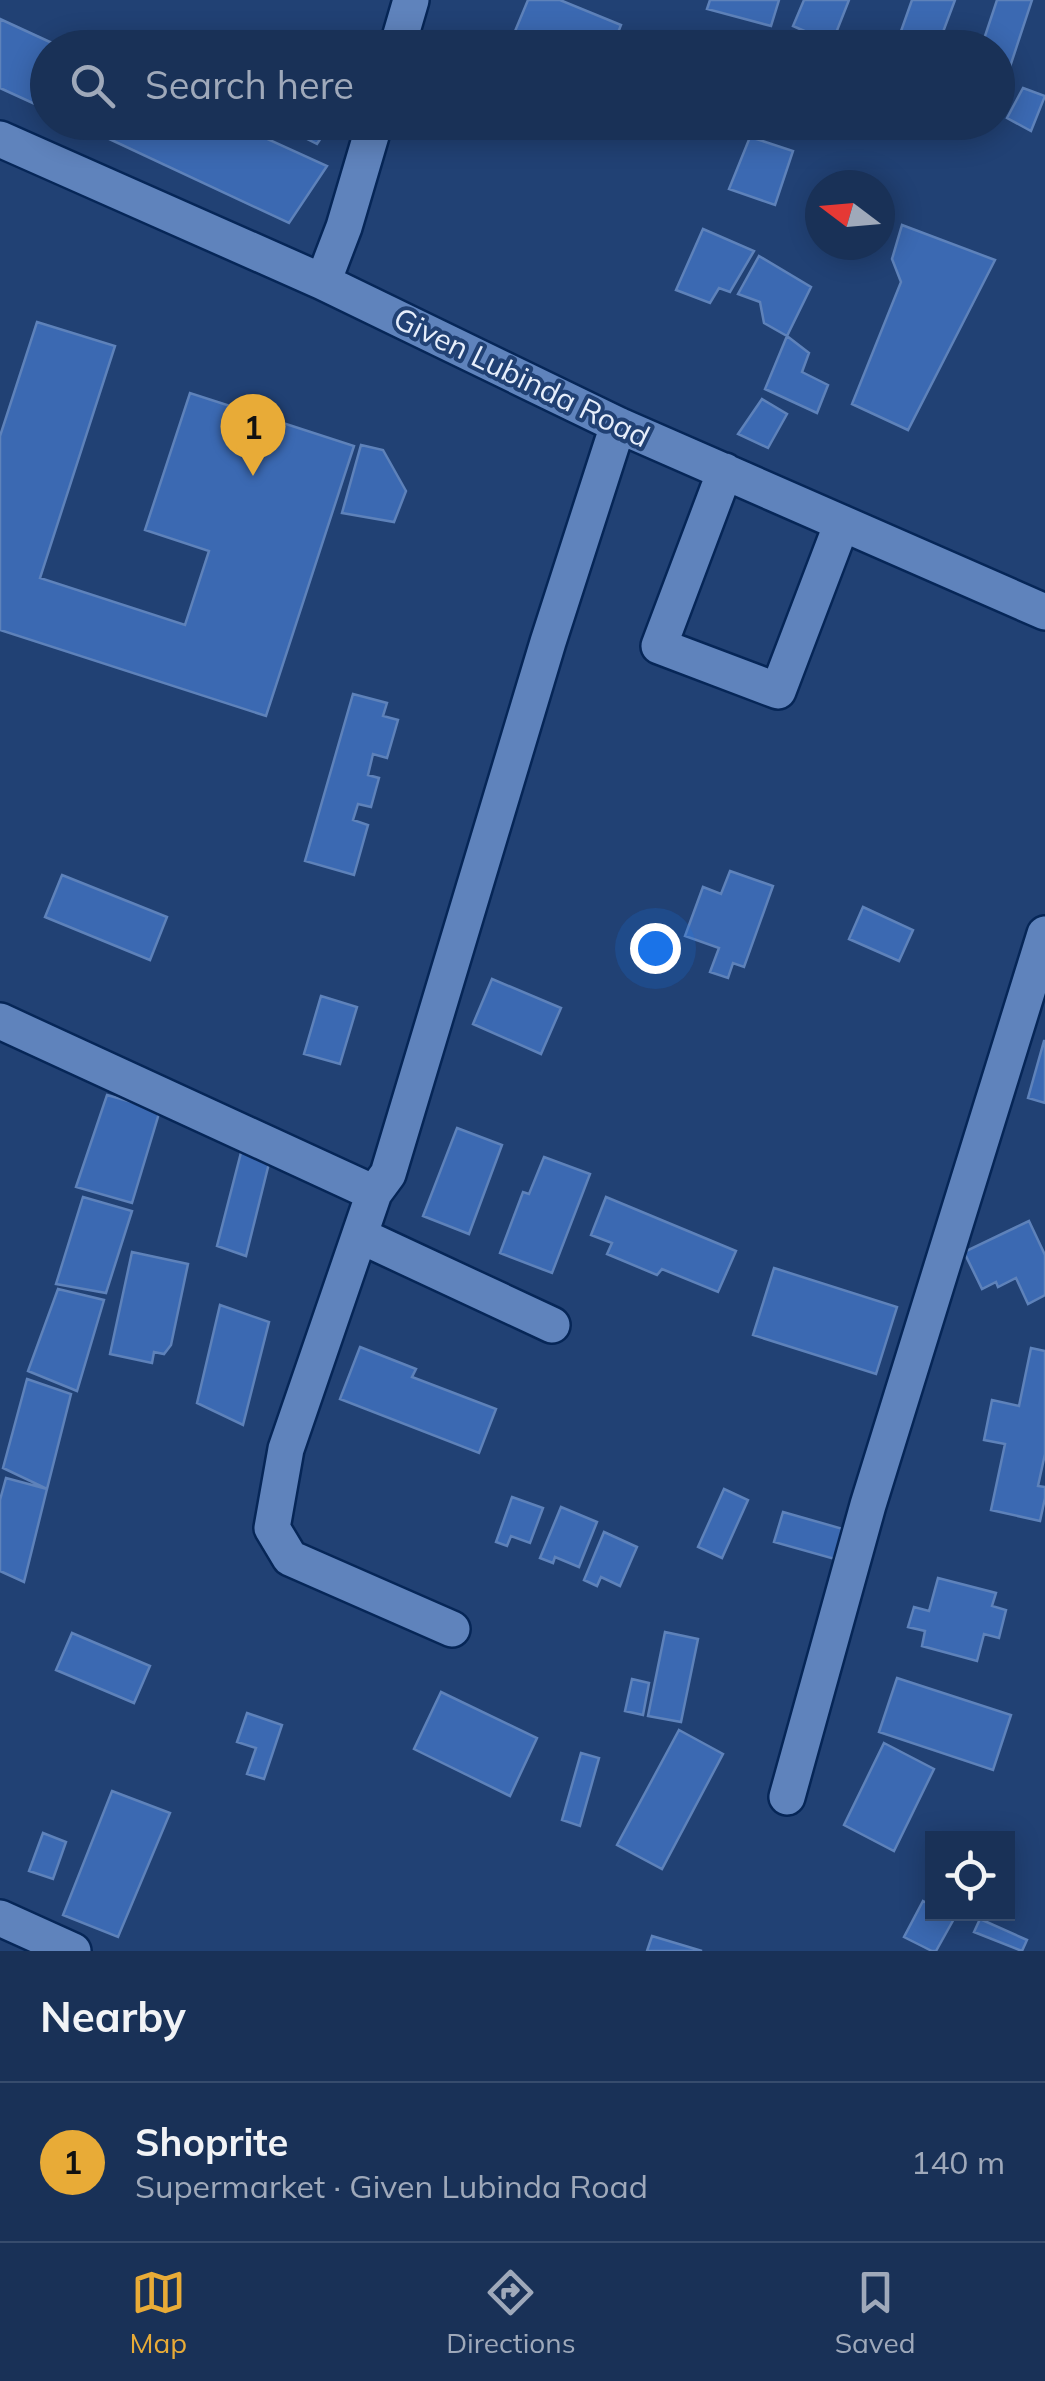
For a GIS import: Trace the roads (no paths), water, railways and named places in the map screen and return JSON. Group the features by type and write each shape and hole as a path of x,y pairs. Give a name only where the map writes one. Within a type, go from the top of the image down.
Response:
{"street":[{"path":"402,30 411,0"},
{"name":"Given Lubinda Road","path":"0,139 323,282 618,425 1045,612"},
{"path":"323,282 370,140"},
{"path":"452,1629 290,1558 272,1528 286,1449 374,1193 388,1174 548,642 618,425"},
{"path":"725,472 659,646 778,691 842,523"},
{"path":"787,1797 868,1505 1045,934"},
{"path":"0,1021 374,1193"},
{"path":"360,1236 552,1326"},
{"path":"0,1918 73,1951"}],"place":[{"name":"Shoprite","path":"253,476"}]}
